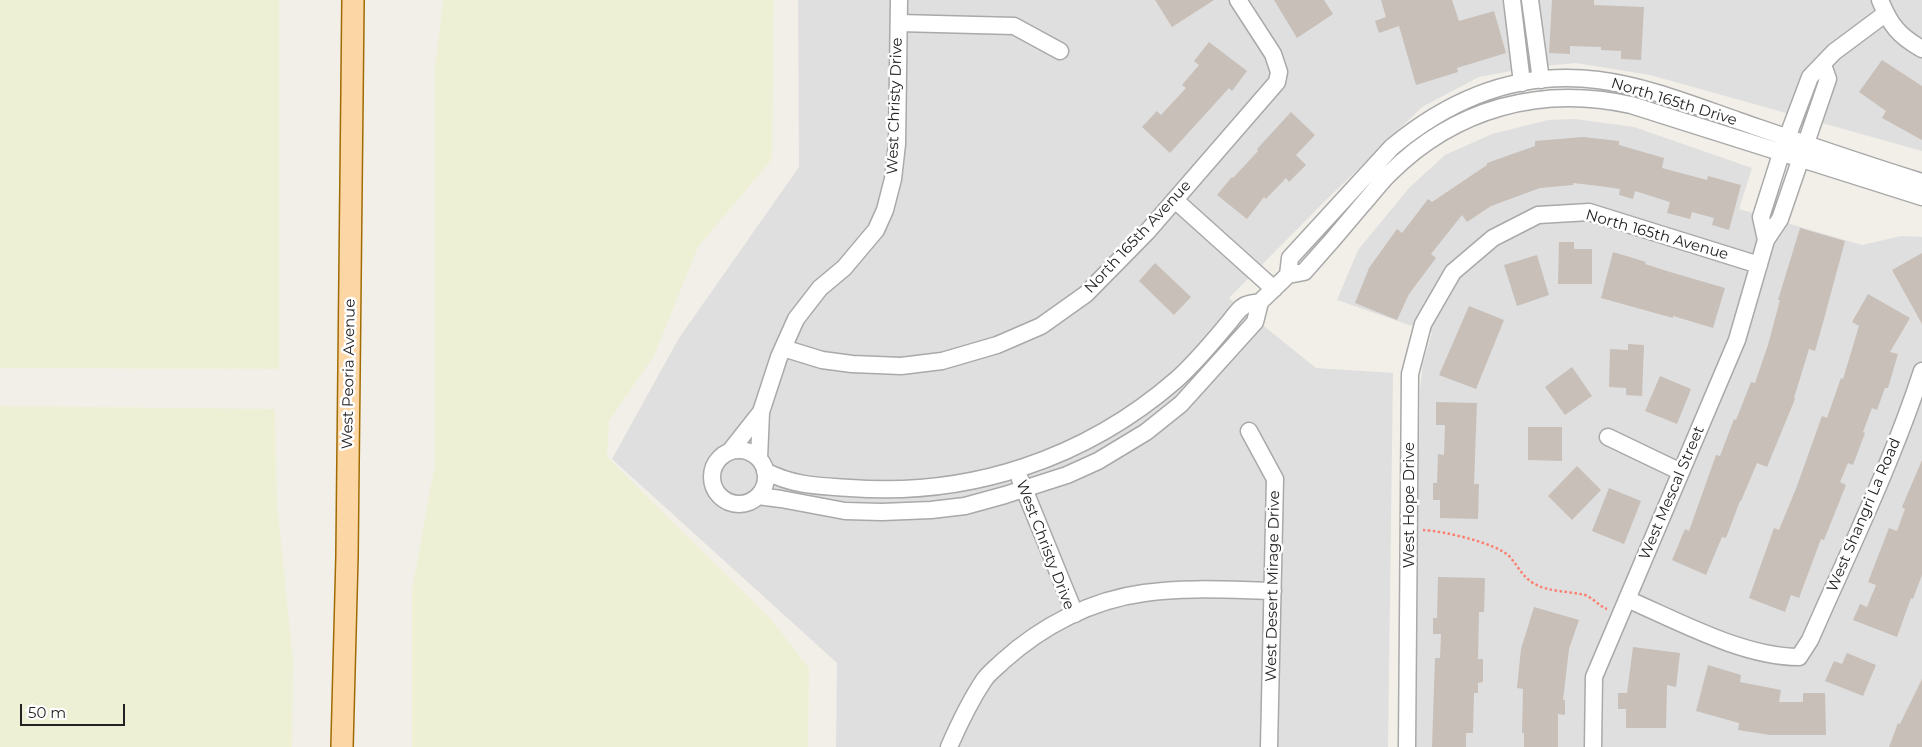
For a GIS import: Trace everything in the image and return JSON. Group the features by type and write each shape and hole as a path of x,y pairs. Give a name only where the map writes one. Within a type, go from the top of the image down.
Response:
{"main road":[{"name":"West Peoria Avenue","path":"342,747 347,556 353,0"}],"street":[{"name":"West Christy Drive","path":"761,412 783,348 796,319 820,288 844,268 876,230 885,210 893,179 896,144 899,0"},
{"name":"North 165th Avenue","path":"783,348 822,360 852,364 901,366 942,361 997,345 1041,326 1086,294 1147,232 1277,82 1279,72 1273,54 1238,0"},
{"path":"1512,0 1522,83"},
{"path":"1530,0 1541,80"},
{"path":"1882,7 1903,38 1922,49"},
{"name":"West Mescal Street","path":"1766,240 1761,217 1787,138 1810,77 1882,7"},
{"path":"899,23 1014,26 1060,51"},
{"name":"West Mescal Street","path":"1593,747 1594,676 1737,340 1766,240 1780,219 1828,79 1823,65"},
{"name":"North 165th Drive","path":"1288,275 1290,258 1398,142 1434,115 1477,94 1541,80 1578,78 1628,86 1661,95 1787,138 1802,152 1922,198"},
{"name":"North 165th Drive","path":"1260,302 1288,275 1304,272 1389,174 1411,155 1433,138 1457,124 1499,107 1516,103 1566,98 1588,98 1631,105 1782,154 1802,152 1922,182"},
{"path":"1174,200 1274,289"},
{"name":"North 165th Avenue","path":"1453,272 1493,238 1538,214 1589,212 1759,265"},
{"name":"West Hope Drive","path":"1407,747 1410,374 1424,324 1453,272"},
{"path":"758,496 845,511 931,510 965,506 1066,475 1098,461 1146,432 1181,404 1255,322 1260,302 1244,306 1177,379 1144,405 1112,426 1069,450 1016,469 953,484 913,489 878,490 802,484 784,480 762,465 749,451 740,449 722,454 712,470 713,488 718,495 733,504 742,504 758,496 766,480 762,465 761,412"},
{"name":"West Shangri La Road","path":"1627,599 1705,633 1758,652 1781,657 1799,657 1810,640 1885,469 1911,405 1922,371"},
{"path":"731,450 761,412"},
{"name":"West Desert Mirage Drive","path":"1249,431 1275,479 1269,747"},
{"path":"1608,437 1681,472"},
{"name":"West Christy Drive","path":"949,747 960,720 985,678 1023,644 1060,620 1075,614 1016,469"},
{"path":"1075,614 1107,601 1143,593 1183,590 1273,591"}],"path":[{"path":"1410,530 1450,533 1499,550 1510,557 1525,577 1534,584 1544,588 1588,596 1603,608 1620,614"}],"shaded area":[{"path":"798,0 1922,0 1922,151 1650,75 1576,63 1533,67 1479,77 1422,107 1229,298 1316,368 1393,373 1388,747 836,747 837,663 612,459 679,338 799,167"},
{"path":"1575,119 1634,127 1752,168 1739,209 1862,245 1901,236 1922,237 1922,747 1414,747 1420,390 1423,363 1432,333 1337,300 1358,250 1409,188 1445,155 1492,134 1548,120"}],"green space":[{"path":"0,0 279,0 279,369 0,368"},
{"path":"443,0 774,0 772,159 698,247 654,356 609,421 607,457 769,617 809,668 808,747 412,747 412,590 435,464 435,68"},
{"path":"0,406 275,409 277,501 293,660 292,747 0,747"}],"building":[{"path":"1155,0 1214,0 1172,27"},
{"path":"1274,0 1324,0 1333,14 1297,38"},
{"path":"1381,0 1452,0 1459,21 1494,11 1506,53 1457,68 1458,72 1416,85 1399,26 1379,33 1375,21 1386,17"},
{"path":"1552,0 1594,0 1594,5 1644,7 1641,60 1621,59 1621,51 1601,50 1601,47 1570,46 1570,54 1549,53"},
{"path":"1209,42 1247,71 1232,91 1229,88 1170,153 1142,127 1157,111 1161,115 1186,88 1182,85 1199,65 1194,61"},
{"path":"1882,60 1922,86 1922,140 1882,118 1886,111 1859,92"},
{"path":"1291,112 1315,135 1296,155 1306,165 1289,182 1286,178 1266,199 1264,197 1247,219 1217,195"},
{"path":"1583,137 1619,141 1619,145 1664,158 1662,168 1707,180 1708,176 1741,185 1729,230 1712,225 1714,218 1692,212 1690,219 1667,213 1670,202 1635,191 1633,199 1619,195 1620,189 1599,186 1573,183 1573,185 1540,188 1491,206 1467,222 1462,215 1431,254 1436,258 1409,294 1397,320 1355,303 1369,268 1397,229 1402,233 1428,199 1432,202 1487,165 1487,163 1535,146 1535,141"},
{"path":"1800,228 1845,241 1824,319 1815,351 1809,349 1795,399 1767,467 1757,463 1726,538 1722,537 1706,575 1672,560 1685,529 1689,531 1716,455 1720,456 1751,382 1755,383 1768,345 1780,300 1778,300"},
{"path":"1559,242 1574,242 1574,249 1592,249 1592,284 1558,284"},
{"path":"1613,252 1646,262 1645,264 1725,288 1713,328 1601,298"},
{"path":"1922,253 1922,324 1892,270"},
{"path":"1537,255 1549,295 1517,306 1504,265"},
{"path":"1155,263 1191,297 1174,315 1139,281"},
{"path":"1868,294 1910,318 1890,352 1898,354 1888,388 1885,388 1877,410 1872,408 1853,465 1848,463 1840,482 1846,485 1824,540 1821,539 1799,598 1791,595 1785,612 1749,598 1774,528 1779,530 1797,486 1822,416 1827,418 1841,378 1843,379 1859,326 1852,322"},
{"path":"1469,306 1504,320 1476,389 1439,375"},
{"path":"1628,344 1644,345 1642,396 1626,395 1626,388 1609,387 1610,349 1628,350"},
{"path":"1572,367 1592,396 1565,415 1545,387"},
{"path":"1660,376 1691,389 1677,424 1645,411"},
{"path":"1436,402 1477,403 1474,484 1479,484 1478,519 1440,518 1440,500 1433,500 1433,483 1437,483 1438,454 1444,455 1445,425 1436,425"},
{"path":"1528,427 1562,427 1562,461 1528,460"},
{"path":"1922,460 1922,575 1913,599 1911,598 1897,637 1853,620 1860,604 1867,607 1876,585 1868,582 1889,528 1897,531 1905,509 1902,507"},
{"path":"1577,466 1601,490 1572,520 1548,496"},
{"path":"1609,488 1641,501 1624,544 1592,531"},
{"path":"1438,577 1485,578 1484,612 1479,612 1478,659 1483,659 1483,682 1478,683 1478,693 1474,693 1473,733 1466,733 1466,747 1432,747 1435,658 1440,658 1441,634 1433,634 1433,618 1437,618"},
{"path":"1534,607 1579,620 1569,649 1563,700 1565,700 1565,715 1558,714 1558,747 1524,747 1524,733 1522,733 1523,689 1517,688 1521,649"},
{"path":"1633,647 1680,653 1676,687 1667,685 1666,728 1626,728 1626,709 1618,709 1618,693 1627,693"},
{"path":"1847,653 1876,665 1863,696 1825,681 1834,661 1842,664"},
{"path":"1708,665 1741,675 1740,682 1781,690 1779,702 1803,702 1803,693 1825,693 1826,735 1770,735 1738,730 1739,723 1696,711"},
{"path":"1922,679 1922,747 1889,747 1898,723 1900,724"}]}
